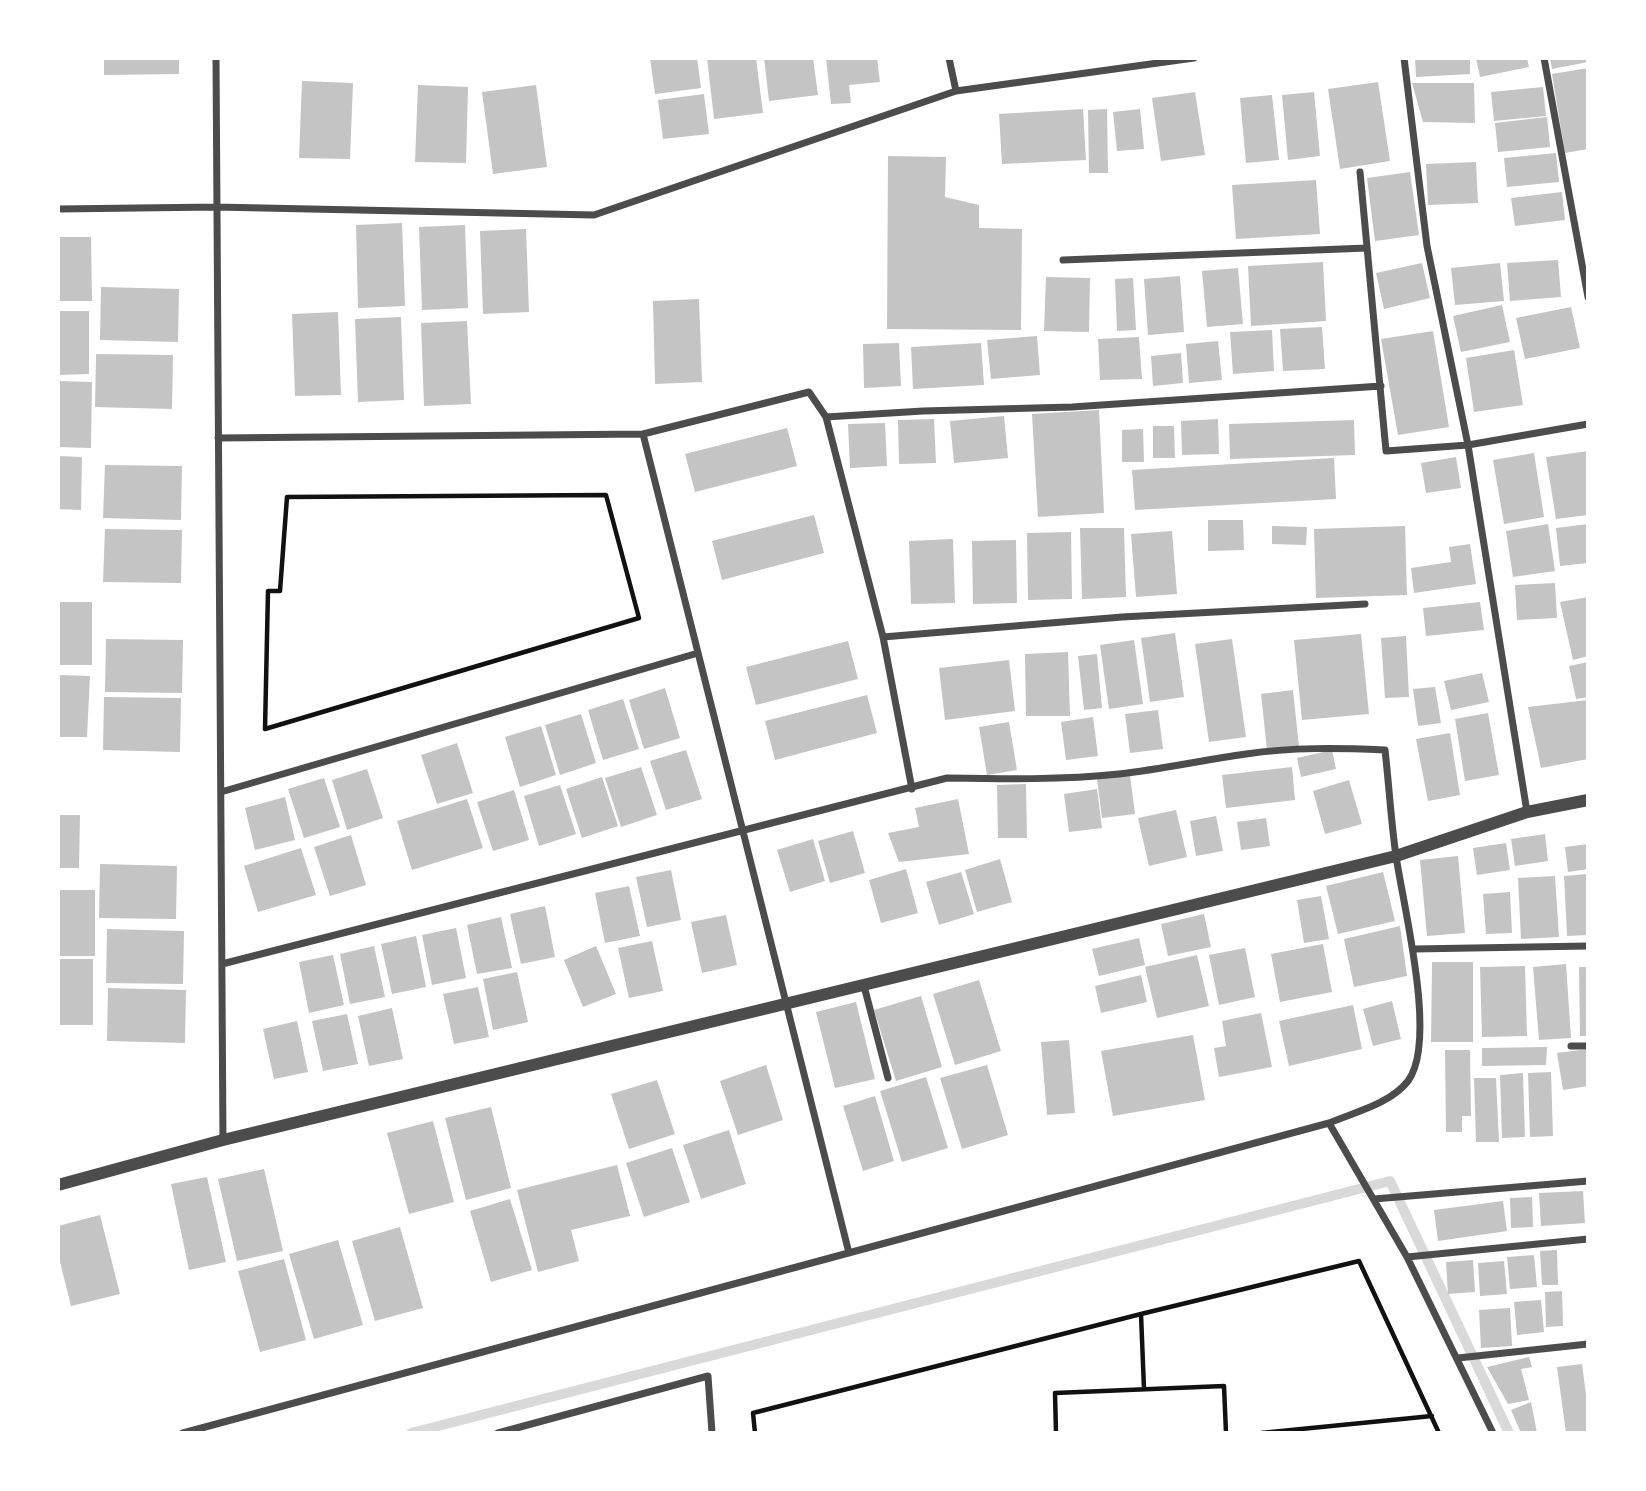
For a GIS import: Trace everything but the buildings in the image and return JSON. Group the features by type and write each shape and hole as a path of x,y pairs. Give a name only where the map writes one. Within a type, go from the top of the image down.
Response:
{"street":[{"path":"216,58 223,1140"},
{"path":"949,58 956,91"},
{"path":"58,209 216,207 594,215 956,91 1194,58"},
{"path":"1404,58 1427,246 1468,445 1527,812"},
{"path":"1544,58 1588,298"},
{"path":"1360,172 1386,451 1468,445 1588,424"},
{"path":"1063,260 1367,248"},
{"path":"826,417 1072,407 1381,386"},
{"path":"218,438 643,434 810,392 826,417 883,637 912,789"},
{"path":"643,434 849,1253"},
{"path":"883,637 1122,617 1365,604"},
{"path":"220,792 698,653"},
{"path":"183,1433 1329,1123 1391,1097 1407,1082 1415,1068 1420,1049 1414,948 1396,856 1385,750 1324,748 1260,752 1182,766 1115,774 1043,778 947,778 222,964"},
{"path":"58,1185 223,1140 1396,856 1527,812 1588,800"},
{"path":"1414,948 1588,946"},
{"path":"864,986 888,1078"},
{"path":"1571,1046 1588,1045"},
{"path":"1329,1123 1407,1257 1493,1433"},
{"path":"1374,1199 1588,1181"},
{"path":"1407,1257 1588,1240"},
{"path":"1458,1358 1588,1344"},
{"path":"498,1433 708,1376 712,1433"}],"path":[{"path":"606,495 639,618 265,730 268,591 280,592 287,497 606,495"},
{"path":"755,1433 753,1413 1359,1261 1439,1433"},
{"path":"1141,1314 1144,1389"},
{"path":"1056,1433 1055,1393 1224,1386 1226,1433"},
{"path":"1261,1433 1432,1416"}],"waterway":[{"path":"411,1433 1390,1181 1509,1433"}]}
